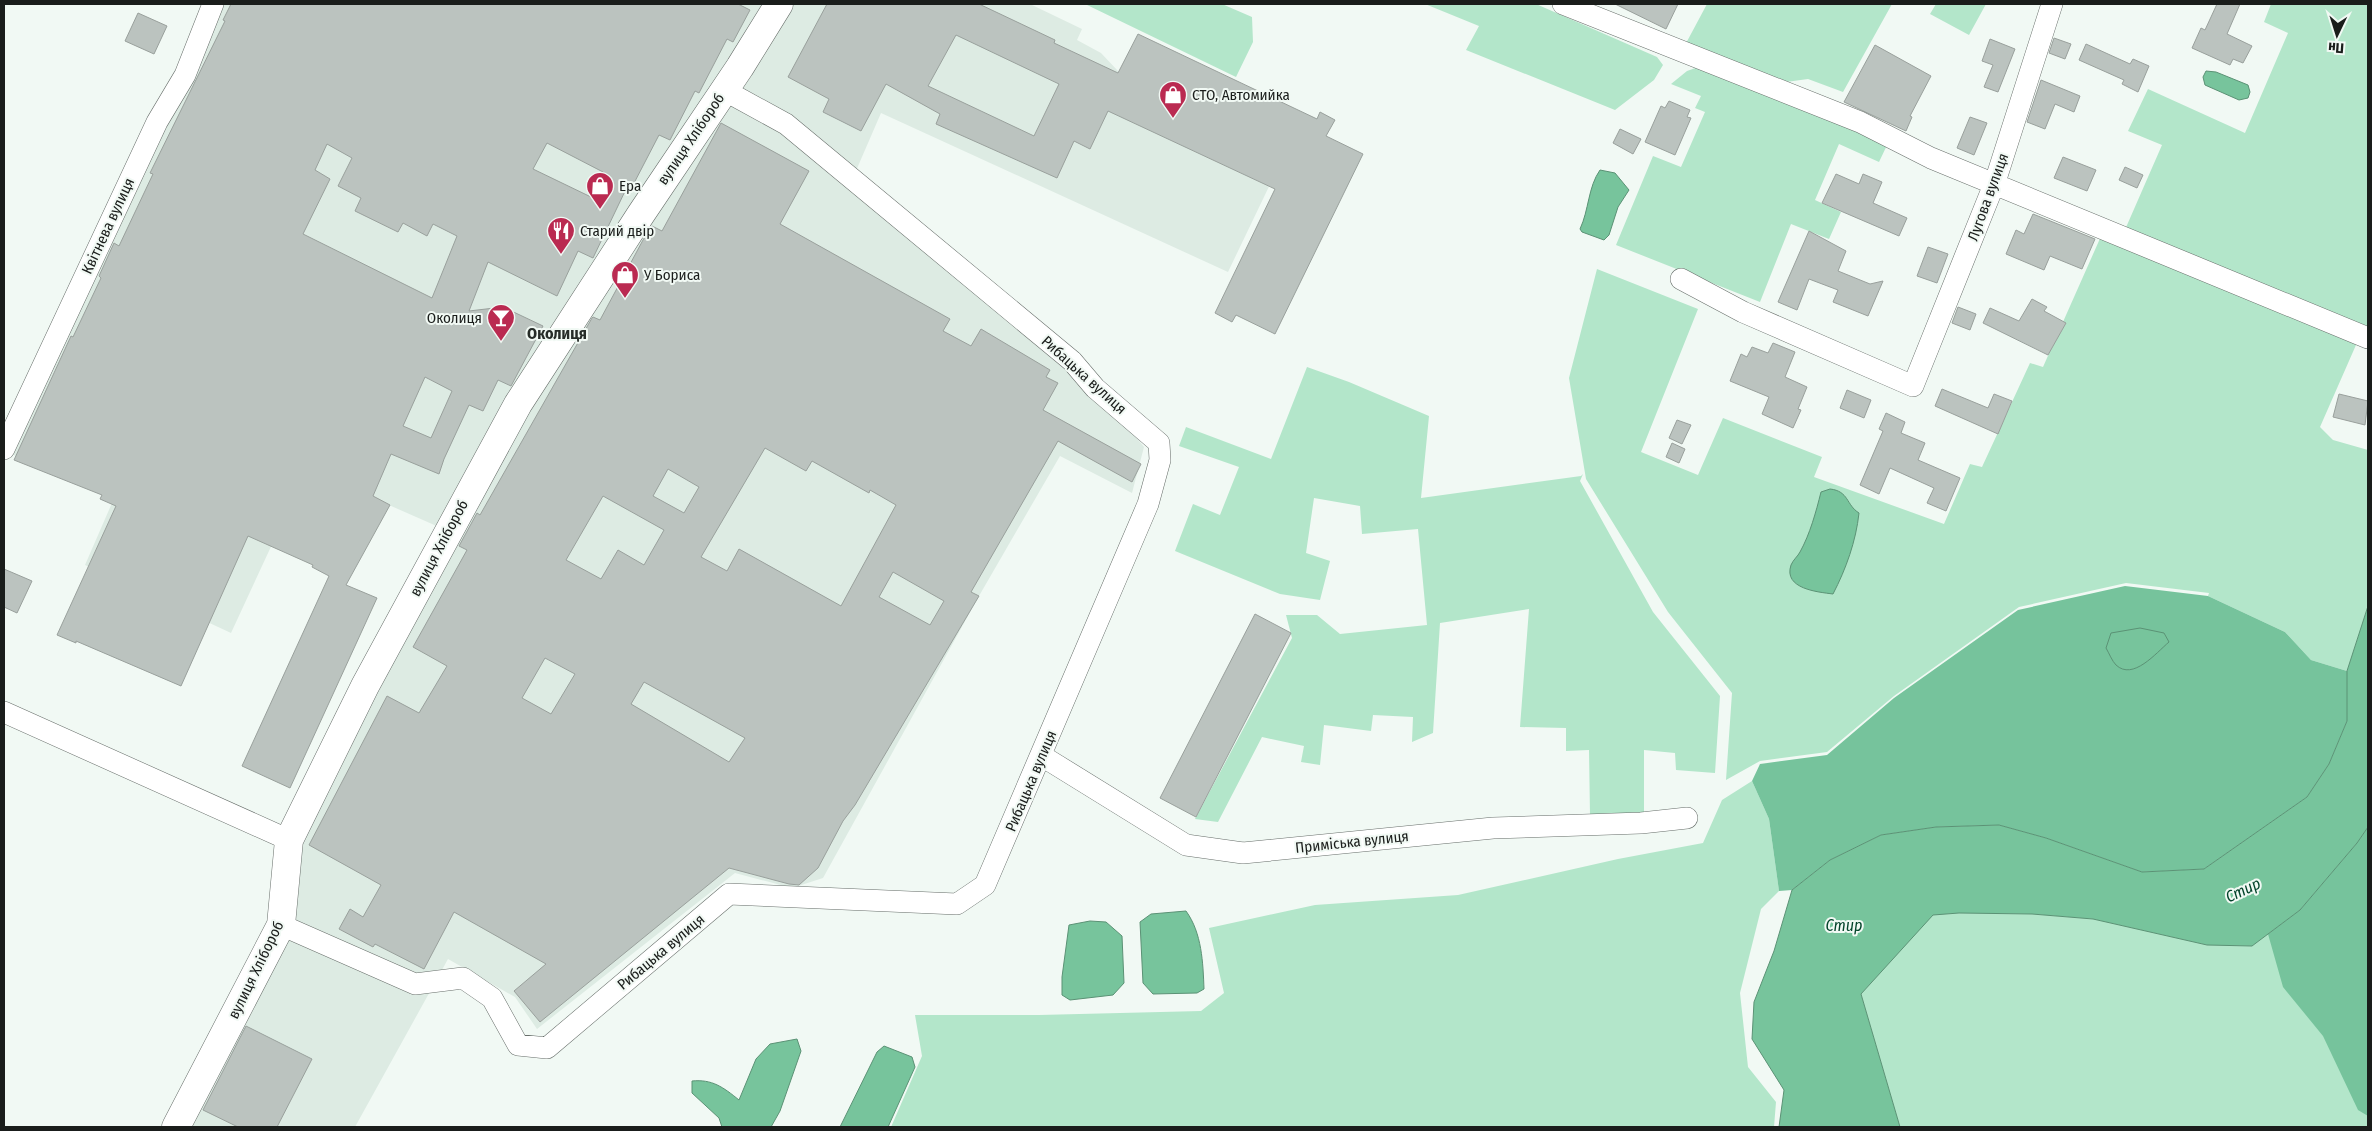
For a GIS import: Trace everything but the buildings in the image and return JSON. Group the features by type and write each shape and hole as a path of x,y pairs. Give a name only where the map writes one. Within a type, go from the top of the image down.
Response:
{"street":[{"name":"Квітнева вулиця","path":"4,449 157,122 184,75 212,4"},
{"name":"вулиця Хлібороб","path":"176,1127 281,925 290,840 365,686 518,404 779,4"},
{"path":"1563,4 1860,122 1931,158 1995,182 2368,338"},
{"name":"Лугова вулиця","path":"1681,279 1744,312 1914,386 1995,182 2052,4"},
{"name":"Рибацька вулиця","path":"281,925 415,984 463,978 492,998 518,1044 547,1048 729,894 957,904 985,885 1042,756 1148,504 1160,460 1159,444 1096,388 1072,361 786,124 724,90"},
{"path":"4,712 290,840"},
{"name":"Приміська вулиця","path":"1042,756 1186,845 1243,853 1492,828 1641,824 1687,818"}],"shaded area":[{"path":"213,4 1030,4 1082,29 1077,40 1101,53 1118,71 1285,153 1228,272 881,113 852,180 1095,388 1144,447 1132,493 1060,456 979,596 823,878 792,888 735,873 537,1029 515,997 448,959 355,1127 176,1127 281,925 289,840 448,531 307,469 231,633 85,565 115,496 4,451"},
{"path":"1085,4 1222,4 1252,17 1253,42 1236,77"},
{"path":"1425,4 1536,4 1657,57 1663,65 1654,80 1615,110 1466,50 1479,26"},
{"path":"1707,4 1892,4 1843,92 1808,79 1786,82 1684,47"},
{"path":"1936,4 1986,4 1969,35 1930,14"},
{"path":"2271,4 2368,4 2368,330 2363,329 2320,427 2333,440 2368,450 2368,606 2347,671 2311,660 2285,632 2208,596 2209,593 2126,583 2019,607 1894,696 1827,752 1760,761 1726,780 1732,693 1668,612 1586,479 1569,378 1597,269 1698,309 1641,452 1698,475 1723,418 1822,457 1814,477 1944,524 1970,464 1982,467 2030,363 2043,367 2106,225 2124,232 2162,145 2128,131 2148,89 2245,133 2288,33 2264,22"},
{"path":"1701,66 1889,141 1879,162 1839,144 1815,200 1841,212 1829,239 1791,224 1760,302 1616,245 1653,156 1681,167 1705,112 1695,108 1701,96 1671,84 1687,71"},
{"path":"1307,367 1349,382 1429,416 1421,498 1581,476 1583,474 1580,481 1653,612 1720,696 1715,773 1676,770 1675,753 1644,750 1644,813 1590,815 1589,750 1566,751 1566,728 1520,727 1529,609 1440,623 1433,733 1412,742 1413,717 1373,715 1371,731 1324,725 1320,765 1301,762 1304,746 1262,737 1218,822 1195,819 1292,638 1286,615 1317,615 1340,634 1427,625 1418,529 1362,534 1360,506 1314,498 1306,553 1330,561 1320,600 1280,594 1175,551 1193,504 1220,515 1239,467 1179,446 1186,427 1271,459"},
{"path":"2125,586 2208,596 2285,632 2311,660 2347,671 2347,721 2329,764 2307,797 2204,869 2142,872 2046,838 1999,825 1936,827 1881,835 1830,860 1792,890 1779,891 1769,819 1752,781 1760,764 1827,755 1894,698 2018,610"},
{"path":"1752,781 1769,819 1779,891 1761,909 1740,993 1748,1067 1776,1102 1774,1127 891,1127 922,1056 915,1015 1039,1015 1201,1011 1224,993 1209,928 1315,905 1458,895 1618,859 1703,843 1722,800"},
{"path":"2368,827 2368,1127 1900,1127 1861,994 1933,914 2032,914 2093,919 2207,945 2252,946 2300,910 2357,843"},
{"path":"2368,827 2368,1116 2358,1110 2323,1036 2283,987 2268,934 2300,910 2357,843"}],"water":[{"path":"2206,71 2216,72 2248,85 2250,92 2248,98 2239,100 2205,85 2203,77"},
{"path":"1600,170 1615,173 1629,190 1618,207 1609,235 1604,240 1582,232 1580,229 1593,184"},
{"path":"1830,489 1841,492 1859,513 1850,555 1833,594 1803,588 1792,579 1790,573 1791,565 1804,545 1810,530 1821,492"},
{"name":"Стир","path":"2368,606 2368,827 2357,843 2300,910 2252,946 2207,945 2093,919 2032,914 1959,913 1933,915 1861,994 1900,1127 1779,1127 1784,1090 1752,1039 1754,1002 1774,951 1792,890 1830,860 1881,835 1936,827 1999,825 2046,838 2142,872 2204,869 2307,797 2329,764 2347,721 2347,671"},
{"path":"2140,628 2164,633 2169,642 2144,664 2130,670 2123,669 2116,665 2106,648 2111,633"},
{"path":"1186,911 1198,938 1202,959 1204,989 1197,993 1153,994 1143,983 1140,922 1151,914"},
{"path":"1090,921 1106,922 1122,936 1124,983 1113,995 1070,1000 1062,995 1062,977 1069,925"},
{"path":"797,1039 801,1051 780,1111 771,1127 722,1127 719,1118 692,1093 692,1081 706,1081 722,1088 739,1100 756,1059 770,1044"},
{"path":"884,1046 912,1057 915,1067 888,1127 840,1127 877,1052"}],"place":[{"name":"СТО, Автомийка","path":"1173,119"},
{"name":"Ера","path":"600,210"},
{"name":"Старий двір","path":"561,255"},
{"name":"У Бориса","path":"625,299"},
{"name":"Околиця","path":"501,342"}],"district":[{"name":"Околиця","path":"557,333"}]}
